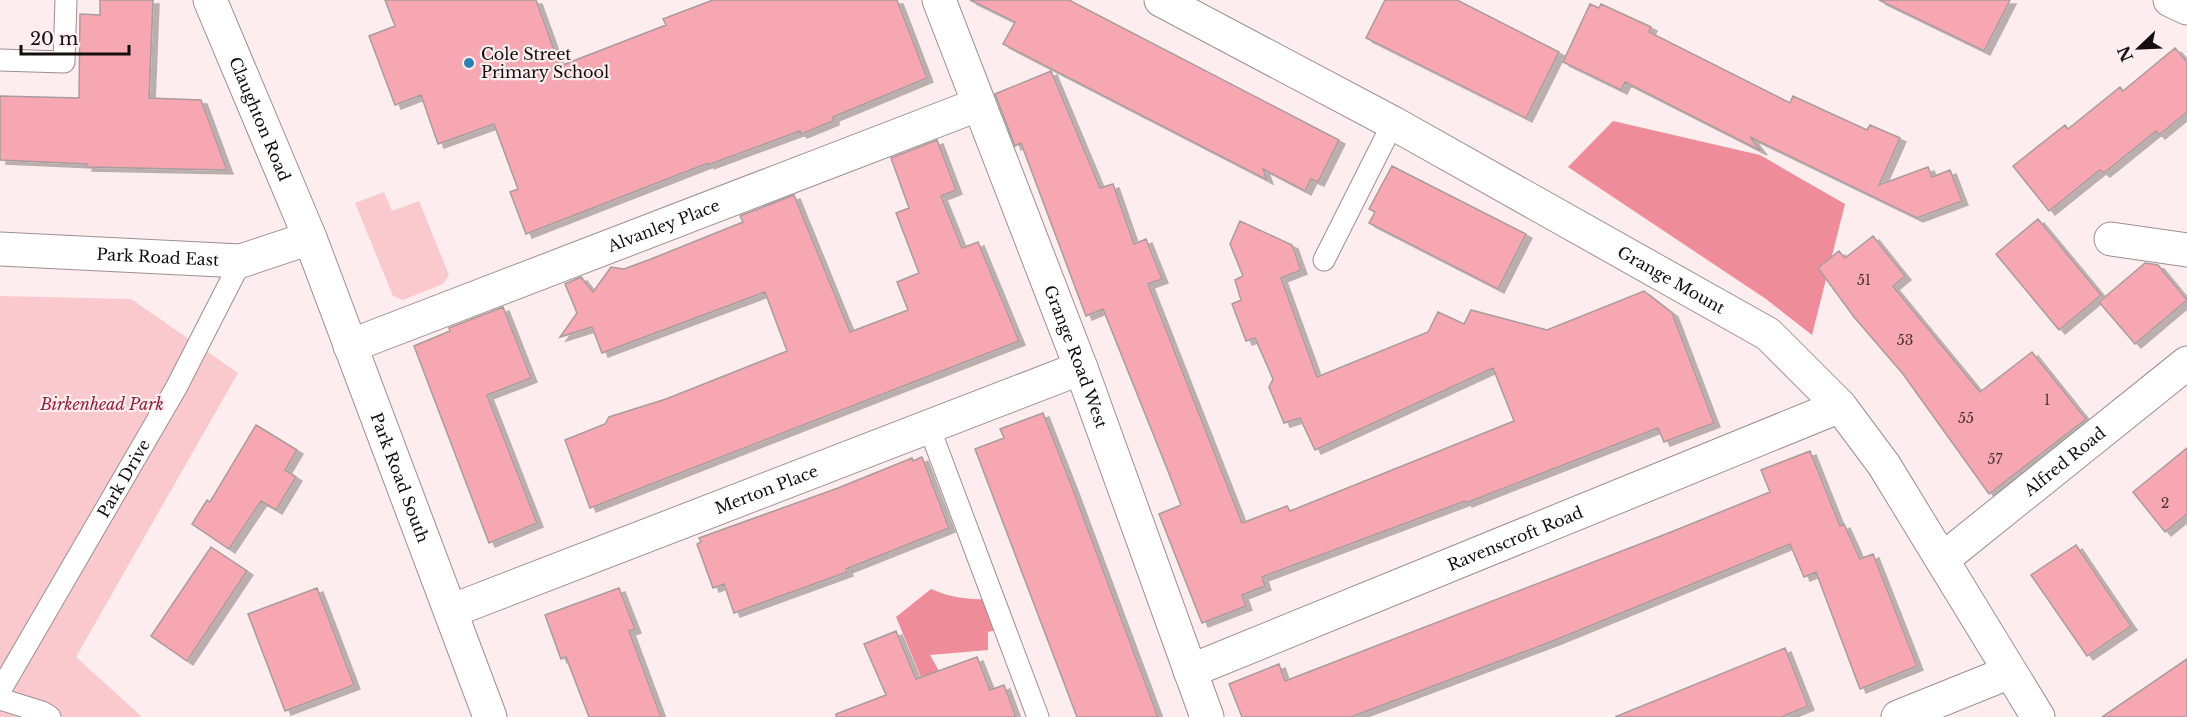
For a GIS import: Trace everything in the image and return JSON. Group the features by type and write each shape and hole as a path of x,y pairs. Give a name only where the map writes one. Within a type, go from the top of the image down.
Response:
{"street":[{"name":"Claughton Road","path":"210,0 310,238"},
{"name":"Grange Road West","path":"939,0 977,105 1081,368 1207,717"},
{"name":"Grange Mount","path":"1161,0 1393,123 1768,333 1840,406 1884,465 2038,717"},
{"path":"2170,0 2187,8"},
{"name":"Alvanley Place","path":"350,346 977,105"},
{"name":"Park Road East","path":"0,249 241,261 310,238"},
{"name":"Park Road South","path":"310,238 490,717"},
{"path":"2111,239 2187,250"},
{"name":"Alfred Road","path":"1943,559 2187,363"},
{"name":"Merton Place","path":"450,611 1081,368"},
{"name":"Ravenscroft Road","path":"1190,671 1840,406"},
{"path":"1898,717 2010,672"}],"lane":[{"path":"0,60 64,62 66,0"},
{"path":"1324,260 1393,123"},
{"name":"Park Drive","path":"0,692 176,388 241,261"},
{"path":"929,427 1038,717"},
{"path":"0,699 42,712 50,717"}],"green space":[{"path":"384,192 392,211 419,201 449,275 443,284 403,300 393,296 355,203"},
{"name":"Birkenhead Park","path":"0,296 131,299 238,373 76,657 142,717 0,717"}],"shaded area":[{"path":"1613,121 1760,155 1845,204 1812,335 1766,299 1568,167"},
{"path":"931,589 966,599 1004,599 1012,626 988,632 988,650 930,655 944,680 927,692 896,617"}],"building":[{"path":"100,0 153,0 149,98 201,100 227,170 86,167 87,164 0,160 0,96 79,98 80,14 100,15"},
{"path":"385,0 536,0 560,66 666,25 663,19 713,0 897,0 927,78 833,117 833,121 801,134 800,131 708,165 708,163 526,234 510,192 518,189 494,124 438,144 421,95 395,105 369,36 395,26"},
{"path":"970,0 1069,0 1339,140 1318,182 1311,179 1305,191 1263,169 1267,180 1003,44 1015,22"},
{"path":"1385,0 1457,0 1559,52 1526,118 1366,38"},
{"path":"1879,0 2010,0 1984,51"},
{"path":"1590,4 1599,8 1601,4 1651,27 1649,32 1790,103 1793,96 1867,130 1870,125 1900,138 1879,185 1928,167 1932,177 1950,170 1962,201 1917,218 1750,137 1761,151 1625,82 1621,90 1563,62"},
{"path":"2175,48 2187,62 2187,112 2159,135 2156,131 2104,173 2100,170 2049,211 2013,166 2065,125 2068,129 2120,87 2123,91"},
{"path":"1051,71 1100,188 1113,184 1134,244 1146,239 1162,279 1148,284 1242,523 1287,506 1290,511 1514,421 1493,368 1315,450 1300,418 1284,423 1269,387 1273,379 1255,338 1246,341 1232,304 1241,300 1235,280 1243,276 1230,244 1240,221 1292,245 1301,270 1281,278 1317,377 1428,332 1438,312 1464,324 1471,310 1547,330 1644,291 1672,313 1714,423 1664,442 1658,428 1466,503 1465,501 1262,577 1265,586 1242,595 1246,606 1202,623 1159,514 1181,505 1168,471 1103,309 1086,316 1021,143 1015,146 995,94"},
{"path":"937,140 956,190 941,196 962,248 978,242 1019,341 590,508 565,440 605,424 609,417 666,399 787,351 765,292 602,353 592,327 560,337 577,313 565,284 581,277 593,292 611,267 624,269 651,259 743,222 740,216 794,195 850,332 908,310 897,282 919,273 896,213 909,208 891,158"},
{"path":"1392,166 1526,234 1498,289 1369,223 1375,212 1369,209"},
{"path":"2038,219 2101,295 2059,330 1996,254"},
{"path":"1873,236 1905,276 1893,286 1980,392 2032,352 2086,419 1989,494 1903,374 1854,317 1818,268 1839,251 1845,258"},
{"path":"2145,263 2158,265 2187,300 2135,344 2099,302"},
{"path":"503,307 531,378 487,395 537,523 489,543 414,346 450,331 449,328"},
{"path":"1043,413 1158,717 1077,717 975,449 1004,438 1000,429"},
{"path":"256,425 297,450 285,470 296,477 276,510 261,501 229,549 192,524 207,500 210,502"},
{"path":"2187,448 2187,514 2165,532 2133,492"},
{"path":"1810,451 1840,526 1844,524 1860,559 1873,554 1917,666 1860,689 1816,572 1804,577 1790,544 1553,641 1351,717 1242,717 1229,684 1279,664 1285,681 1671,532 1770,492 1761,470"},
{"path":"922,457 949,528 846,569 847,572 734,613 724,584 713,588 697,544 701,542 699,538 838,488 912,458 913,461"},
{"path":"2076,545 2131,626 2087,656 2031,575"},
{"path":"211,547 247,571 187,661 151,636"},
{"path":"317,588 354,685 285,711 248,614"},
{"path":"619,588 635,629 629,631 661,717 589,717 566,657 561,659 545,615"},
{"path":"896,631 916,679 977,657 990,690 1004,685 1016,717 836,717 836,714 886,695 864,644"},
{"path":"1785,648 1808,706 1781,717 1615,717"},
{"path":"2187,659 2187,717 2102,717"}],"place":[{"name":"Cole Street Primary School","path":"469,63"}]}
